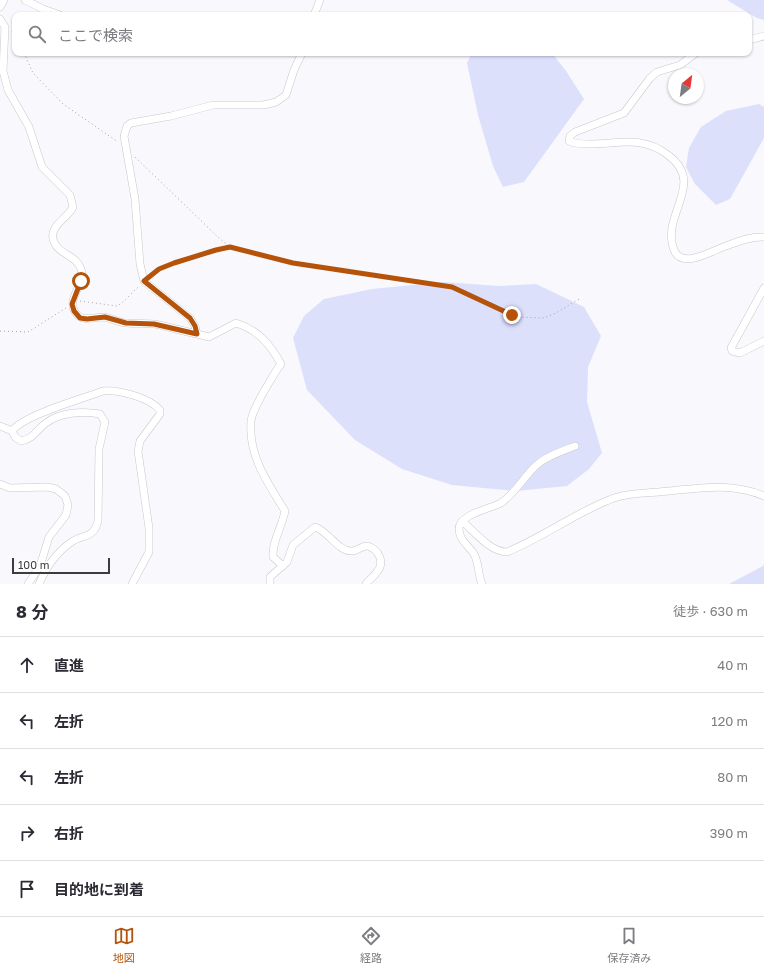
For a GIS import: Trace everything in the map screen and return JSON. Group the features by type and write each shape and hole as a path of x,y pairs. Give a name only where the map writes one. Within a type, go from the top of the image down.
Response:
{"street":[{"path":"0,7 4,0"},
{"path":"25,0 50,12"},
{"path":"315,12 320,0"},
{"path":"0,19 5,27 3,71 8,90 29,127 42,167 70,195 73,207 70,214 55,227 53,236 55,246 61,252 71,256 78,262 82,271 81,281 72,304 74,311 80,318 87,319 105,317 126,323 154,324 209,337 236,323 254,330 276,355 281,364 275,371 251,420 252,449 260,470 285,511 276,537 273,553 273,557 283,566"},
{"path":"752,39 764,36"},
{"path":"197,334 195,326 190,318 144,281 138,246 135,199 125,146 125,131 131,123 171,116 201,107 225,105 264,105 282,98 288,90 294,70 301,56"},
{"path":"692,56 680,65 657,72 650,78 624,113 576,132 570,136 569,140 574,144 599,144 634,141 643,142 656,147 677,163 685,177 684,188 673,223 671,236 673,249 678,256 685,259 695,258 740,241 764,237"},
{"path":"764,288 730,348 732,351 740,353 764,341"},
{"path":"12,431 17,425 46,412 103,391 113,390 141,398 157,406 160,410 160,414 140,441 138,451 149,528 149,552 132,584"},
{"path":"0,426 12,431 15,437 21,441 29,440 44,424 52,419 78,412 100,414 105,422 99,449 98,521 96,528 92,534 71,542 48,565 39,584"},
{"path":"482,584 474,554 460,536 458,528 462,521 468,516 492,508 502,502 517,490 538,464 551,456 574,446"},
{"path":"0,484 10,488 56,489 65,496 68,505 66,516 49,537 40,566 28,584"},
{"path":"462,521 492,547 503,552 507,552 543,536 605,502 623,496 699,488 728,487 739,488 764,496"},
{"path":"270,584 270,577 287,562 293,545 315,527 323,529 344,549 351,552 368,546 377,552 381,560 378,571 366,584"}],"path":[{"path":"25,56 33,73 64,104 125,146"},
{"path":"135,156 230,247 293,263 452,287 518,317 544,318 556,313 581,298"},
{"path":"144,281 159,269 174,263 230,247"}],"shaded area":[{"path":"727,0 764,0 764,20 752,15 752,12 747,12"},
{"path":"470,56 554,56 584,99 524,182 503,187 493,166 478,115 467,63"},
{"path":"759,104 764,107 764,138 730,199 716,205 695,184 686,167 689,148 701,127 726,111"},
{"path":"443,282 499,286 536,284 584,307 601,336 588,367 587,402 602,453 589,469 567,486 516,491 452,485 402,469 355,440 307,390 293,338 304,316 324,299 372,289"},
{"path":"764,564 764,584 729,584 763,566"}],"route":[{"path":"81,281 72,304 74,311 80,318 87,319 105,317 126,323 154,324 197,334 195,326 190,318 144,281 159,269 174,263 230,247 293,263 403,281 452,287 512,315"}]}
